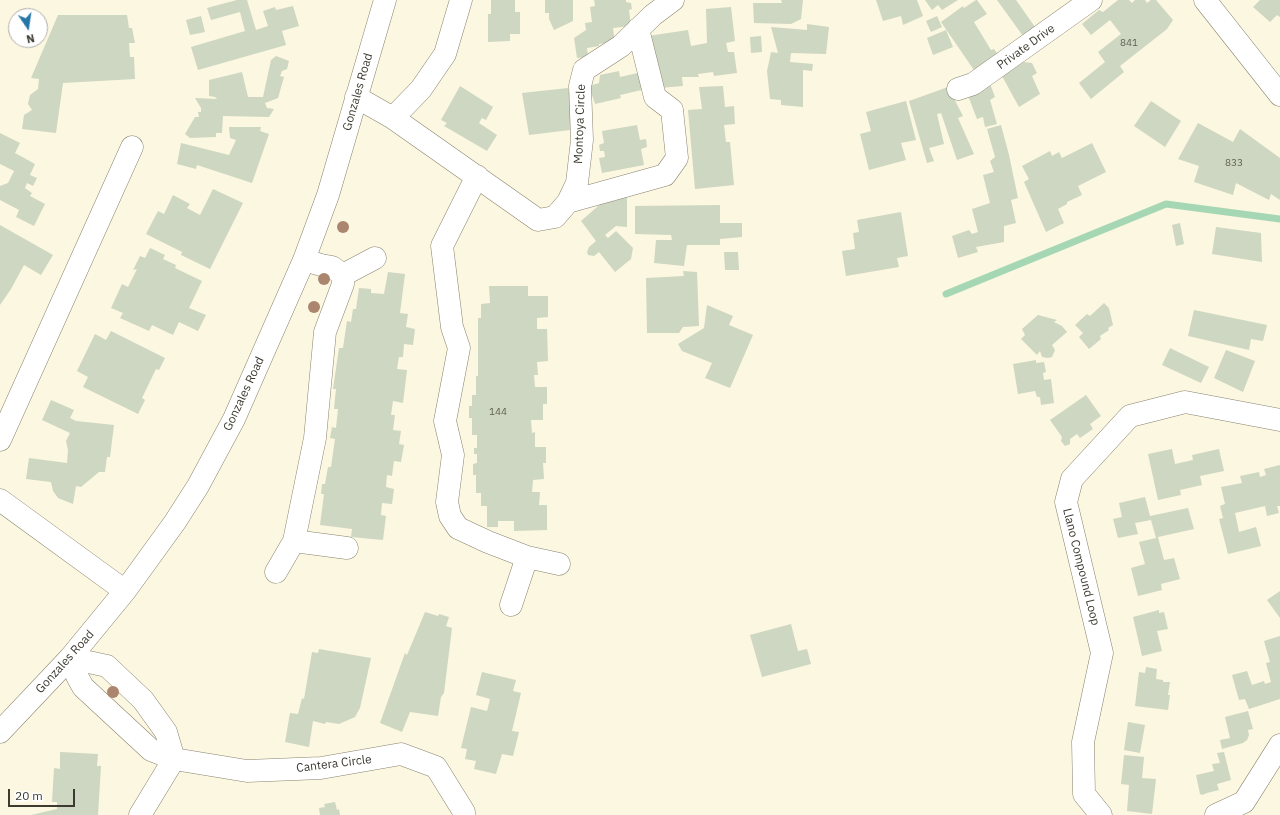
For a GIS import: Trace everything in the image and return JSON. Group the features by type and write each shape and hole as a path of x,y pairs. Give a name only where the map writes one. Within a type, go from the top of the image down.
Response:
{"street":[{"name":"Gonzales Road","path":"0,732 70,658 125,591 175,522 198,486 227,432 304,260 328,195 385,0"},
{"path":"393,118 421,89 445,54 461,0"},
{"name":"Montoya Circle","path":"356,97 393,118 538,220 555,217 568,202 576,183 582,140 580,86 584,70 621,46 653,15 673,0"},
{"name":"Private Drive","path":"958,88 973,84 1091,0"},
{"path":"1205,0 1280,95"},
{"path":"568,202 665,175 677,158 672,110 654,97 638,29"},
{"path":"0,440 132,147"},
{"path":"477,176 442,246 452,326 459,348 445,421 453,455 447,502 450,516 458,528 488,542 527,557 559,564"},
{"path":"342,275 375,258"},
{"path":"276,572 294,541 315,438 325,332 343,284 342,275 332,268 304,260"},
{"name":"Llano Compound Loop","path":"1101,815 1084,794 1083,742 1102,653 1066,502 1072,479 1130,416 1185,402 1280,420"},
{"path":"0,500 125,591"},
{"path":"294,541 347,548"},
{"path":"511,604 527,557"},
{"path":"70,658 107,666 143,700 166,732 174,759 140,815"},
{"name":"Cantera Circle","path":"70,658 83,687 151,750 174,759 247,771 321,768 401,754 436,767 464,812 464,815"},
{"path":"1216,815 1244,802 1280,745"}],"building":[{"path":"237,0 247,0 256,30 268,26 263,11 275,7 276,10 293,6 299,26 282,31 286,45 198,70 191,47 245,31 240,12 211,20 207,8"},
{"path":"491,0 515,0 515,12 520,12 520,34 510,34 510,41 488,42 488,14 491,14"},
{"path":"545,0 573,0 573,21 554,30 549,19 549,13 545,13"},
{"path":"594,0 626,0 626,2 631,3 632,9 629,10 631,26 613,28 615,42 599,44 599,46 587,48 588,57 577,58 574,38 586,30 585,23 592,22 590,7 595,6"},
{"path":"781,0 803,0 801,19 791,24 754,23 753,3 782,3"},
{"path":"876,0 917,0 923,16 903,25 901,16 883,21"},
{"path":"925,0 958,0 942,10 938,5 932,10"},
{"path":"976,0 987,14 974,22 991,50 994,49 1001,59 976,73 941,22 963,6 964,8"},
{"path":"997,0 1016,0 1035,27 1023,36"},
{"path":"1118,0 1129,0 1132,3 1135,0 1145,0 1147,3 1151,0 1156,0 1173,20 1167,29 1120,66 1124,72 1091,99 1079,83 1105,62 1098,52 1121,34 1110,20 1091,35 1082,24 1099,10 1103,12"},
{"path":"1260,0 1280,0 1280,17 1277,15 1270,22 1253,7"},
{"path":"731,7 735,41 726,43 728,52 734,52 737,73 714,76 713,72 698,74 699,77 682,77 683,86 659,88 648,36 688,30 691,46 707,43 706,9"},
{"path":"58,15 127,15 129,28 132,28 135,43 129,43 130,57 134,57 135,79 63,83 56,133 22,129 24,115 32,110 28,104 30,95 38,89 39,79 31,78 44,48 48,48 48,38"},
{"path":"201,16 205,32 190,35 186,20"},
{"path":"937,16 942,27 931,32 926,21"},
{"path":"807,24 829,27 826,54 791,53 790,62 813,64 812,71 803,70 803,107 781,105 781,100 770,99 767,71 771,52 778,53 771,27 807,30"},
{"path":"946,30 953,47 933,55 927,38"},
{"path":"761,36 762,52 751,53 750,37"},
{"path":"276,56 289,61 287,69 282,71 280,76 284,77 278,98 265,103 267,108 274,109 269,117 223,116 222,133 216,133 216,137 190,138 185,134 195,117 199,117 198,112 201,112 201,108 195,98 217,99 209,96 209,80 242,72 248,97 263,97 271,60"},
{"path":"1024,62 1032,63 1037,73 1032,76 1040,94 1019,107 1002,76"},
{"path":"619,71 620,77 642,72 646,89 620,95 621,98 595,104 589,86 599,83 600,75"},
{"path":"989,81 995,97 990,100 997,124 985,127 983,117 977,119 967,93"},
{"path":"460,86 493,107 486,120 482,118 479,123 497,135 487,151 444,126 447,123 441,120"},
{"path":"723,86 725,107 734,106 735,124 724,125 726,142 730,142 734,185 695,189 688,110 702,109 699,87"},
{"path":"948,87 963,116 958,118 974,154 957,160 941,113 937,114 944,144 929,148 934,161 927,163 909,101"},
{"path":"568,88 572,109 570,130 529,135 522,93"},
{"path":"906,101 916,140 901,143 906,160 869,170 860,134 871,131 866,112"},
{"path":"1151,101 1181,121 1165,147 1134,126"},
{"path":"1198,123 1233,142 1240,129 1280,158 1280,200 1271,194 1269,200 1236,183 1233,195 1194,182 1199,166 1178,159"},
{"path":"637,125 640,140 646,139 647,147 641,149 644,165 602,173 599,158 605,157 604,151 600,151 599,145 604,143 602,131"},
{"path":"1001,125 1018,198 1011,200 1016,223 1004,226 1004,242 976,247 978,252 958,258 952,236 969,230 972,234 978,232 972,209 990,203 983,175 994,172 990,161 995,157 987,129"},
{"path":"229,127 261,127 260,131 269,134 252,183 197,165 196,169 177,164 181,143 229,155 236,140 230,138"},
{"path":"0,133 20,143 15,153 35,164 30,175 37,178 33,186 27,183 25,188 32,193 30,196 45,204 34,226 16,217 19,210 0,200 0,186 8,183 14,171 0,164"},
{"path":"1092,143 1106,172 1078,186 1082,195 1067,202 1067,204 1058,209 1064,223 1046,232 1024,182 1029,179 1022,166 1050,151 1052,156 1059,152 1062,158"},
{"path":"213,189 243,203 210,269 181,255 182,252 146,234 158,211 164,214 173,195 190,204 187,208 200,215"},
{"path":"616,197 627,197 627,227 616,226 605,235 608,238 616,231 633,248 631,259 615,272 599,252 594,256 588,255 587,252 589,247 596,241 581,221 605,200 616,201"},
{"path":"720,205 720,223 742,223 742,237 720,239 720,245 687,245 684,266 654,263 656,240 672,240 671,235 635,234 635,206"},
{"path":"901,212 908,256 897,258 899,267 846,276 842,251 855,249 853,233 859,232 857,220"},
{"path":"1180,223 1184,244 1176,246 1172,225"},
{"path":"0,225 53,255 41,275 24,265 11,289 0,305"},
{"path":"1216,227 1261,233 1262,262 1212,254"},
{"path":"150,248 165,255 163,259 176,265 175,268 202,281 189,308 206,315 198,331 179,322 173,335 152,325 149,331 120,318 123,313 111,308 122,284 128,287 137,269 133,270 140,256 145,258"},
{"path":"724,252 738,252 739,270 725,270"},
{"path":"683,271 697,272 699,326 683,327 679,333 647,333 646,278 684,276"},
{"path":"388,272 405,274 400,313 408,314 406,327 415,329 413,345 404,344 403,357 399,357 397,369 407,370 403,403 393,401 391,415 395,415 393,430 401,431 399,444 404,445 401,462 394,461 392,476 387,475 386,487 394,489 392,504 382,503 381,515 386,516 383,540 351,537 352,529 320,525 324,494 321,494 322,484 325,484 328,467 331,467 335,439 330,438 332,427 336,428 338,409 334,409 336,389 333,389 339,348 343,348 347,321 351,322 353,309 356,309 359,288 371,289 371,293 384,294"},
{"path":"489,286 528,286 528,296 548,296 548,317 537,318 537,329 547,329 548,361 537,362 538,375 534,375 535,387 547,387 547,404 543,404 543,420 531,420 532,433 535,432 535,447 546,447 546,463 543,463 544,479 533,480 532,492 540,492 539,505 547,505 547,530 514,531 514,521 498,521 498,527 487,527 487,506 481,506 481,493 476,493 476,475 473,475 473,464 477,463 477,454 474,454 474,448 477,448 477,435 472,435 472,418 469,418 469,406 472,406 472,395 476,395 476,376 478,376 478,318 481,318 481,304 490,303"},
{"path":"1104,303 1109,308 1113,325 1108,328 1109,330 1100,336 1101,339 1089,349 1079,337 1083,333 1075,325 1087,314 1090,316"},
{"path":"707,305 733,316 729,325 753,335 730,388 705,378 712,363 682,351 678,344 704,328"},
{"path":"1194,310 1267,325 1263,341 1251,339 1249,350 1188,336"},
{"path":"1038,315 1057,320 1054,322 1062,326 1067,332 1052,345 1055,350 1052,357 1042,357 1040,351 1037,355 1021,339 1025,335 1022,329"},
{"path":"111,331 165,358 159,370 156,369 142,398 145,400 138,414 83,387 88,377 77,371 95,334 106,340"},
{"path":"1170,348 1209,367 1201,383 1162,365"},
{"path":"1226,350 1255,361 1243,392 1214,378"},
{"path":"1036,360 1036,363 1044,362 1046,372 1043,373 1044,380 1051,379 1054,403 1041,405 1040,397 1037,397 1035,391 1018,394 1013,364"},
{"path":"1086,395 1101,416 1090,424 1093,429 1080,438 1077,434 1070,439 1070,444 1065,446 1061,441 1062,437 1050,420"},
{"path":"51,400 74,410 70,418 76,421 114,425 110,457 107,457 105,472 99,472 81,487 76,486 73,504 58,498 53,491 51,482 26,479 29,458 67,463 68,450 66,441 70,433 42,420"},
{"path":"1172,449 1175,464 1193,460 1192,455 1219,449 1224,471 1200,476 1202,485 1180,490 1181,495 1158,500 1148,454"},
{"path":"1280,465 1280,506 1277,506 1279,513 1267,516 1265,506 1235,513 1239,532 1256,527 1261,546 1228,554 1219,519 1223,518 1220,506 1225,504 1221,487 1242,483 1240,476 1259,472 1260,477 1266,475 1264,469"},
{"path":"1145,497 1150,516 1188,508 1194,529 1158,537 1164,560 1174,558 1180,579 1161,584 1162,590 1138,596 1131,568 1145,564 1139,542 1156,538 1151,520 1135,523 1138,534 1118,538 1113,519 1122,517 1119,503"},
{"path":"1280,591 1280,618 1267,600"},
{"path":"1159,610 1159,613 1164,612 1168,629 1157,631 1162,651 1142,656 1133,617"},
{"path":"425,612 438,616 439,614 449,617 446,626 452,628 444,693 441,697 438,716 410,712 402,732 380,723 405,653 407,655"},
{"path":"791,624 798,651 807,649 811,664 762,677 750,635"},
{"path":"1280,636 1280,699 1249,709 1245,699 1239,700 1232,675 1247,671 1252,685 1264,681 1265,684 1271,682 1266,663 1270,662 1264,641"},
{"path":"319,649 371,658 360,708 355,717 339,724 326,722 325,724 313,721 309,747 285,742 290,713 298,714 302,698 304,699 312,652 318,653"},
{"path":"1146,667 1157,669 1156,679 1163,680 1163,682 1170,682 1168,710 1135,706 1139,672 1145,673"},
{"path":"482,672 516,680 513,691 521,693 512,731 519,732 513,756 502,754 496,774 474,769 476,761 465,759 467,749 461,748 471,707 487,711 490,699 476,695"},
{"path":"1248,711 1253,729 1248,730 1249,735 1247,740 1243,743 1222,749 1220,740 1230,738 1225,717"},
{"path":"1128,722 1145,725 1140,753 1124,750"},
{"path":"60,752 98,754 97,766 101,766 98,815 31,815 57,809 57,802 52,802 54,768 60,769"},
{"path":"1224,752 1231,780 1217,784 1219,790 1202,795 1200,794 1196,775 1214,771 1212,764 1220,763 1217,753"},
{"path":"1124,755 1144,757 1142,778 1156,779 1152,814 1127,811 1129,785 1121,784"},
{"path":"335,802 337,810 339,809 340,815 320,815 319,808 325,807 324,804"}],"waterway":[{"path":"946,294 1166,204 1280,219"}]}
